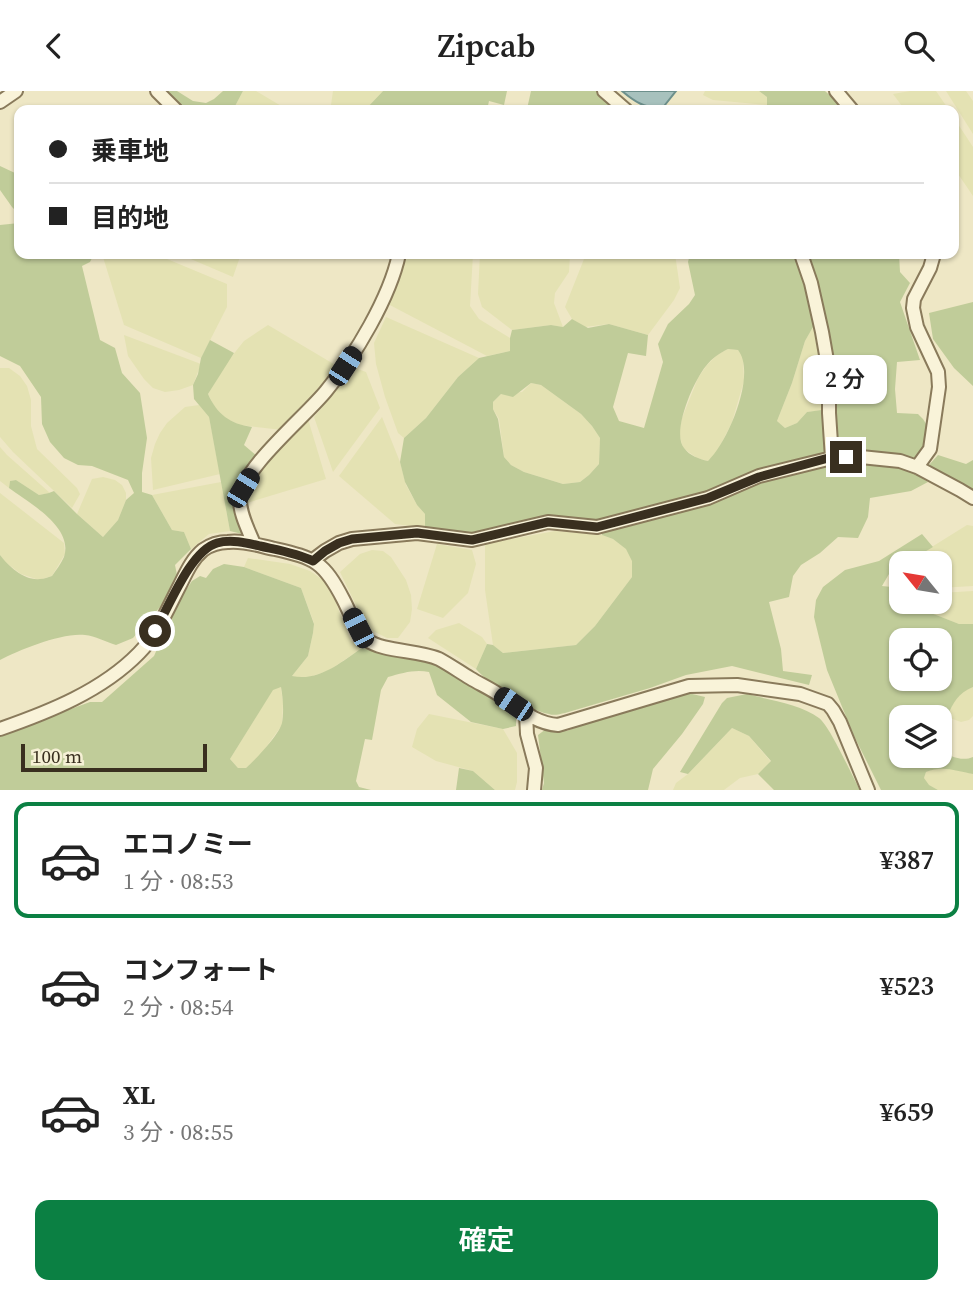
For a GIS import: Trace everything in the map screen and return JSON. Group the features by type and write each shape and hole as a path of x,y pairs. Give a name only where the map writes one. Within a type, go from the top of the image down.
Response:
{"street":[{"path":"0,102 16,91"},
{"path":"157,91 171,105"},
{"path":"604,91 620,105"},
{"path":"836,91 848,105"},
{"path":"254,544 241,512 243,488 260,459 326,392 345,366 373,319 398,259"},
{"path":"803,259 811,283 829,372 832,457"},
{"path":"917,467 930,449 939,387 938,372 917,327 913,308 914,299 933,259"},
{"path":"313,561 339,543 352,539 417,533 472,540 548,522 597,527 708,498 759,477 832,457 900,461 917,467 973,498"},
{"path":"0,729 75,698 120,669 140,652 155,631 190,566 205,549 216,543 230,541 302,555 321,565 330,575 366,640 378,646 438,659 537,720 558,725 689,686 737,685 800,694 828,703 840,722 868,790"},
{"path":"526,714 527,734 536,768 534,790"}],"shaded area":[{"path":"243,91 256,91 280,105 236,105"},
{"path":"333,91 383,91 370,105 331,105"},
{"path":"705,91 759,91 767,97 767,105 713,100 703,95"},
{"path":"936,91 946,105 901,105 893,94"},
{"path":"946,91 966,91 973,101 973,134 959,112 959,105 955,105"},
{"path":"959,126 973,147 973,196 959,175"},
{"path":"104,259 167,259 227,284 227,307 201,358 124,325"},
{"path":"191,259 239,259 233,277"},
{"path":"403,259 473,259 470,306 479,319 510,338 510,351 487,356 386,303"},
{"path":"480,259 570,259 569,272 555,293 554,303 563,327 551,325 512,330 482,307 478,294"},
{"path":"584,259 676,259 680,288 648,335 609,324 585,327 572,319 565,307"},
{"path":"386,317 479,358 458,377 426,418 404,438 398,433 376,364 374,343"},
{"path":"268,325 337,366 282,430 240,425 225,418 208,394 244,341"},
{"path":"813,327 821,370 822,410 807,412 797,423 785,428 777,421 805,341"},
{"path":"124,335 201,364 193,385 165,392 153,388 128,356"},
{"path":"728,349 738,350 743,356 744,381 732,422 717,452 708,461 697,458 683,448 679,434 682,418 698,378 718,354"},
{"path":"0,368 9,368 20,376 27,386 31,400 31,426 37,449 77,488 80,494 72,508 0,437"},
{"path":"355,368 366,372 380,408 333,472 314,417"},
{"path":"531,383 541,385 581,414 600,438 599,464 580,482 563,484 524,472 511,465 504,457 499,419 493,409 493,402 501,394 522,392"},
{"path":"199,405 209,417 220,474 153,490 151,458 160,433 185,407"},
{"path":"382,417 406,485 425,514 425,528 395,524 339,476"},
{"path":"308,419 326,479 247,503 248,493 258,474"},
{"path":"0,447 50,493 39,495 16,480 10,481 9,488 0,481"},
{"path":"103,477 122,485 126,500 118,520 103,537 77,514 92,479"},
{"path":"221,482 230,531 209,534 191,549 184,532 172,530 152,495"},
{"path":"0,493 64,543 65,554 52,576 39,580 21,574 0,555"},
{"path":"967,525 973,526 973,586 952,587 952,551 925,551"},
{"path":"555,531 602,535 613,539 627,549 633,561 632,577 595,626 576,645 503,653 493,645 485,590 485,544"},
{"path":"437,544 472,550 476,564 468,593 443,618 417,609"},
{"path":"372,550 383,551 391,557 406,580 411,595 410,622 398,638 387,638 371,630 363,620 340,572 360,554"},
{"path":"248,558 290,564 310,571 323,580 334,598 351,641 362,648 328,671 303,679 292,676 308,656 313,633 314,623 301,588 244,567"},
{"path":"973,591 973,624 959,624 933,614 952,614 952,592"},
{"path":"459,623 482,637 487,644 476,669 428,638 436,630"},
{"path":"281,687 282,725 259,757 246,768 238,768 230,759 273,689"},
{"path":"973,687 973,716 961,722 952,719 952,705 963,691"},
{"path":"429,714 503,729 517,753 515,790 495,790 473,771 436,761 412,747 417,729"},
{"path":"732,728 749,736 771,762 758,774 740,778 724,790 673,790 676,783"},
{"path":"936,768 949,768 973,774 973,790 938,790 928,785 924,778 926,772"}],"green space":[{"path":"163,91 177,91 193,101 206,103 223,91 243,91 236,105 178,105"},
{"path":"383,91 507,91 504,105 489,101 488,105 370,105"},
{"path":"531,91 596,91 611,105 528,105"},
{"path":"759,91 825,91 840,105 767,105 767,97"},
{"path":"0,166 14,173 14,209 0,190"},
{"path":"14,224 14,259 92,259 82,266 100,340 115,348 122,373 140,393 147,438 142,492 152,495 172,530 184,532 191,549 175,565 177,582 160,607 133,638 116,645 89,636 65,636 29,647 0,660 0,555 23,575 42,579 52,576 60,565 65,546 56,526 9,488 10,481 16,480 39,495 54,491 103,537 118,520 126,500 134,493 128,480 64,458 50,442 42,424 41,397 20,366 0,356 0,225"},
{"path":"689,259 899,259 900,272 910,283 900,302 920,360 897,362 897,413 918,414 928,427 924,447 907,469 928,482 911,491 870,498 868,517 858,538 838,537 801,565 793,576 789,597 769,602 781,649 783,671 812,675 809,685 732,666 686,675 565,713 553,715 540,711 510,696 476,669 487,644 503,653 576,645 595,626 632,577 632,561 626,549 602,535 599,521 477,534 454,534 425,528 425,514 405,482 400,462 404,438 426,418 458,377 479,358 510,351 512,330 551,325 563,327 572,319 588,328 609,324 648,335 646,356 628,353 613,407 619,421 644,428 663,362 658,344 668,324 695,295","holes":["825,325 835,373 836,408 807,412 797,423 785,428 777,421 805,341 813,327","728,349 738,350 743,361 742,391 724,439 708,461 686,451 680,430 686,406 701,373 708,363","531,383 541,385 581,414 600,438 599,464 580,482 563,484 524,472 511,465 504,457 493,402 501,394 513,397"]},
{"path":"973,302 973,386 954,368 933,339 929,313"},
{"path":"210,340 234,353 208,394 225,417 252,427 244,445 257,456 240,485 246,535 230,531 209,417 194,399 193,385"},
{"path":"938,455 966,464 973,460 973,494 929,465"},
{"path":"922,534 933,547 926,551 895,551"},
{"path":"889,555 889,574 882,586 889,587 889,614 934,614 959,624 973,624 973,687 963,692 952,706 889,705 889,768 952,768 952,756 960,759 973,757 973,774 955,770 932,770 926,772 924,778 938,790 881,790 854,736 827,670 814,617 816,600 823,587 845,570 879,561"},
{"path":"224,564 244,567 301,588 314,624 308,656 292,676 320,673 338,665 362,648 413,658 442,667 470,683 516,714 516,726 503,729 471,722 437,695 429,672 414,671 388,677 381,690 372,740 365,739 356,781 359,787 371,790 0,790 0,735 90,702 102,702 154,656 178,602 192,581 200,576 206,578 213,569","holes":["281,687 283,714 277,734 246,768 238,768 230,759 273,690"]},
{"path":"688,693 705,697 703,704 653,769 648,790 542,790 544,783 538,735 546,729 567,731 615,711"},
{"path":"747,694 794,706 819,718 835,741 860,790 774,790 758,774 771,761 749,736 732,728 688,774 680,772 722,703 727,698"},
{"path":"459,768 473,771 495,790 456,790"}],"water":[{"path":"622,91 676,91 665,105 644,105"}],"route":[{"path":"155,631 190,566 198,555 216,543 230,541 254,544 302,555 313,561 339,543 352,539 417,533 472,540 548,522 597,527 708,498 759,477 832,457 846,457"}]}
